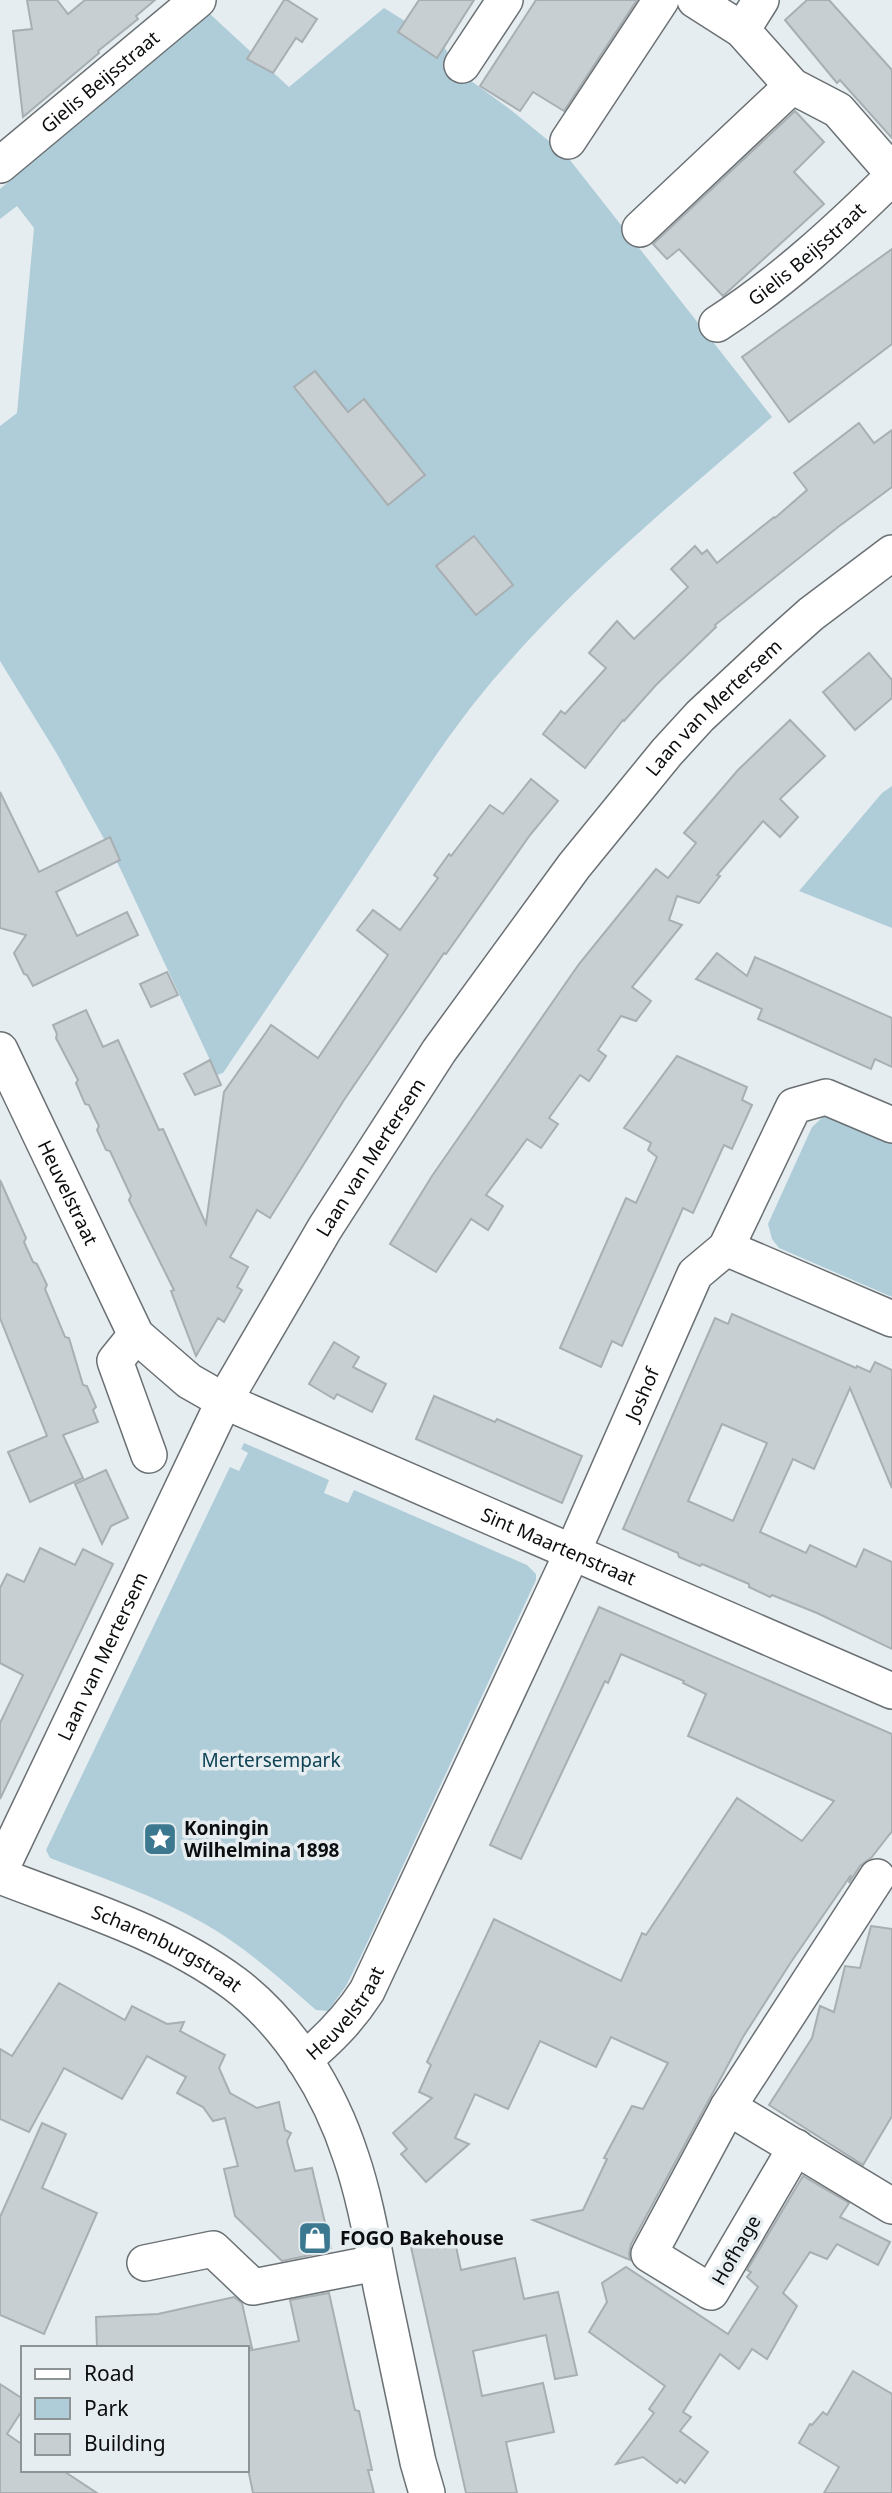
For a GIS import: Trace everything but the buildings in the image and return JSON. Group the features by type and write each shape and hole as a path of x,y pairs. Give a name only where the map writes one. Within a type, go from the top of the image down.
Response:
{"street":[{"name":"Gielis Beijsstraat","path":"0,165 198,0"},
{"path":"462,65 505,0"},
{"path":"568,141 660,0"},
{"path":"695,0 742,30 792,86 838,110 892,172"},
{"path":"742,30 761,0"},
{"path":"640,229 792,86"},
{"name":"Gielis Beijsstraat","path":"717,324 766,291 802,261 892,177"},
{"name":"Laan van Mertersem","path":"0,1871 224,1401 378,1142 439,1051 573,866 659,762 718,698 811,614 892,553"},
{"name":"Heuvelstraat","path":"0,1050 136,1335 189,1381 224,1401"},
{"name":"Joshof","path":"573,1552 695,1274 726,1248 794,1106 826,1097 892,1125"},
{"path":"726,1248 892,1320"},
{"path":"136,1335 115,1361 149,1455"},
{"name":"Sint Maartenstraat","path":"224,1401 892,1690"},
{"name":"Heuvelstraat","path":"427,2493 351,2156 329,2106 304,2060 334,2036 367,1991 573,1552"},
{"name":"Scharenburgstraat","path":"0,1876 132,1926 205,1964 235,1984 261,2007 285,2032 304,2060"},
{"name":"Hofhage","path":"796,2147 711,2292 649,2254 728,2107 877,1877"},
{"path":"728,2107 892,2206"},
{"path":"145,2263 213,2249 253,2287 376,2263"}],"green space":[{"path":"384,8 442,44 463,75 566,155 772,417 666,508 564,603 484,691 423,775 223,1073 217,1075 119,866 57,754 0,661 0,426 17,413 34,228 17,206 0,219 0,189 210,14 289,87"},
{"path":"892,786 892,928 799,891 882,793"},
{"path":"836,1114 892,1137 892,1297 779,1248 772,1239 768,1224 812,1127 823,1117"},
{"name":"Mertersempark","path":"244,1443 329,1480 324,1493 348,1503 354,1490 527,1565 536,1574 536,1580 360,1958 346,1986 328,2011 316,2010 248,1953 205,1924 148,1896 50,1858 46,1850 230,1467 239,1471 248,1453 241,1449"}],"place":[{"name":"Koningin Wilhelmina 1898","path":"160,1839"},
{"name":"FOGO Bakehouse","path":"315,2238"}]}
